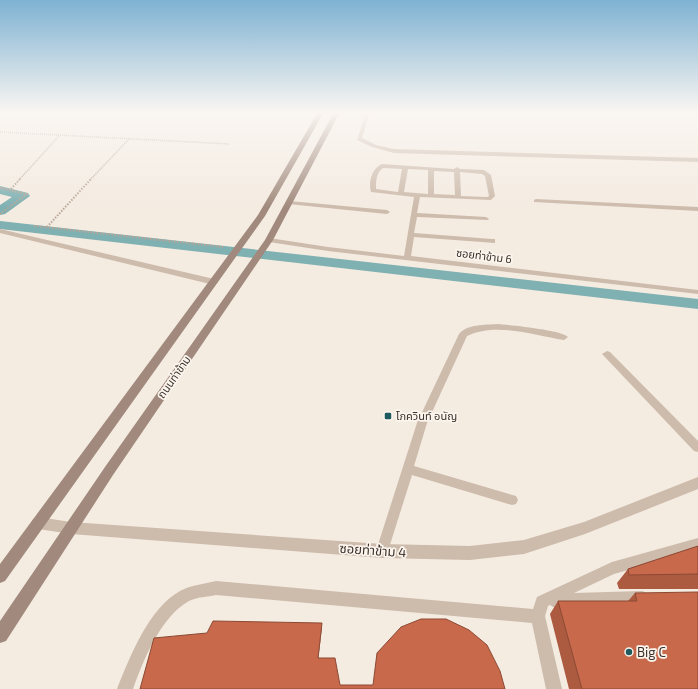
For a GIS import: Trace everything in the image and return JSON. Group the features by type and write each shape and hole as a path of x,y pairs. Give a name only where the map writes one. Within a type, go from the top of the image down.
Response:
{"street":[{"path":"0,576 159,354 237,251 261,216 302,144"},
{"name":"ถนนท่าข้าม","path":"0,635 71,528 267,243 290,203 320,144"},
{"path":"0,231 214,282"},
{"name":"ซอยท่าข้าม 4","path":"38,523 71,528 382,551 470,553 524,547 586,528 698,483"}],"lane":[{"path":"370,144 394,151 698,160"},
{"path":"379,166 405,167 457,169 486,173 492,196 489,199 431,196 375,192 372,189 379,166"},
{"path":"401,194 405,167"},
{"path":"431,168 431,196"},
{"path":"457,169 458,197"},
{"path":"407,258 416,195"},
{"path":"536,201 698,209"},
{"path":"290,203 387,212"},
{"path":"414,215 486,220"},
{"path":"411,235 492,241"},
{"name":"ซอยท่าข้าม 6","path":"267,243 698,292"},
{"path":"382,551 409,469 422,423 463,334 478,328 533,332 564,337"},
{"path":"607,354 698,448"},
{"path":"409,469 512,500"},
{"path":"554,689 538,616 542,602 612,568 698,544"},
{"path":"125,689 155,628 165,612 186,596 216,588 538,616"},
{"path":"542,602 652,598"}],"path":[{"path":"11,189 52,144"},
{"path":"124,144 47,228 237,251"},
{"path":"0,188 11,189 26,194 0,214"}],"building":[{"path":"698,546 698,574 629,575 628,569"},
{"name":"Big C","path":"698,592 698,689 582,689 558,601 637,601 635,593"},
{"path":"421,619 446,619 469,630 487,645 500,671 505,689 140,689 154,638 207,633 213,621 322,623 318,658 335,658 340,685 373,685 377,653 401,627"}],"waterway":[{"path":"0,190 23,196 0,211"},
{"path":"0,225 698,304"}],"place":[{"name":"โภควินท์ อนัญ","path":"388,416"},
{"name":"Big C","path":"629,652"}]}
